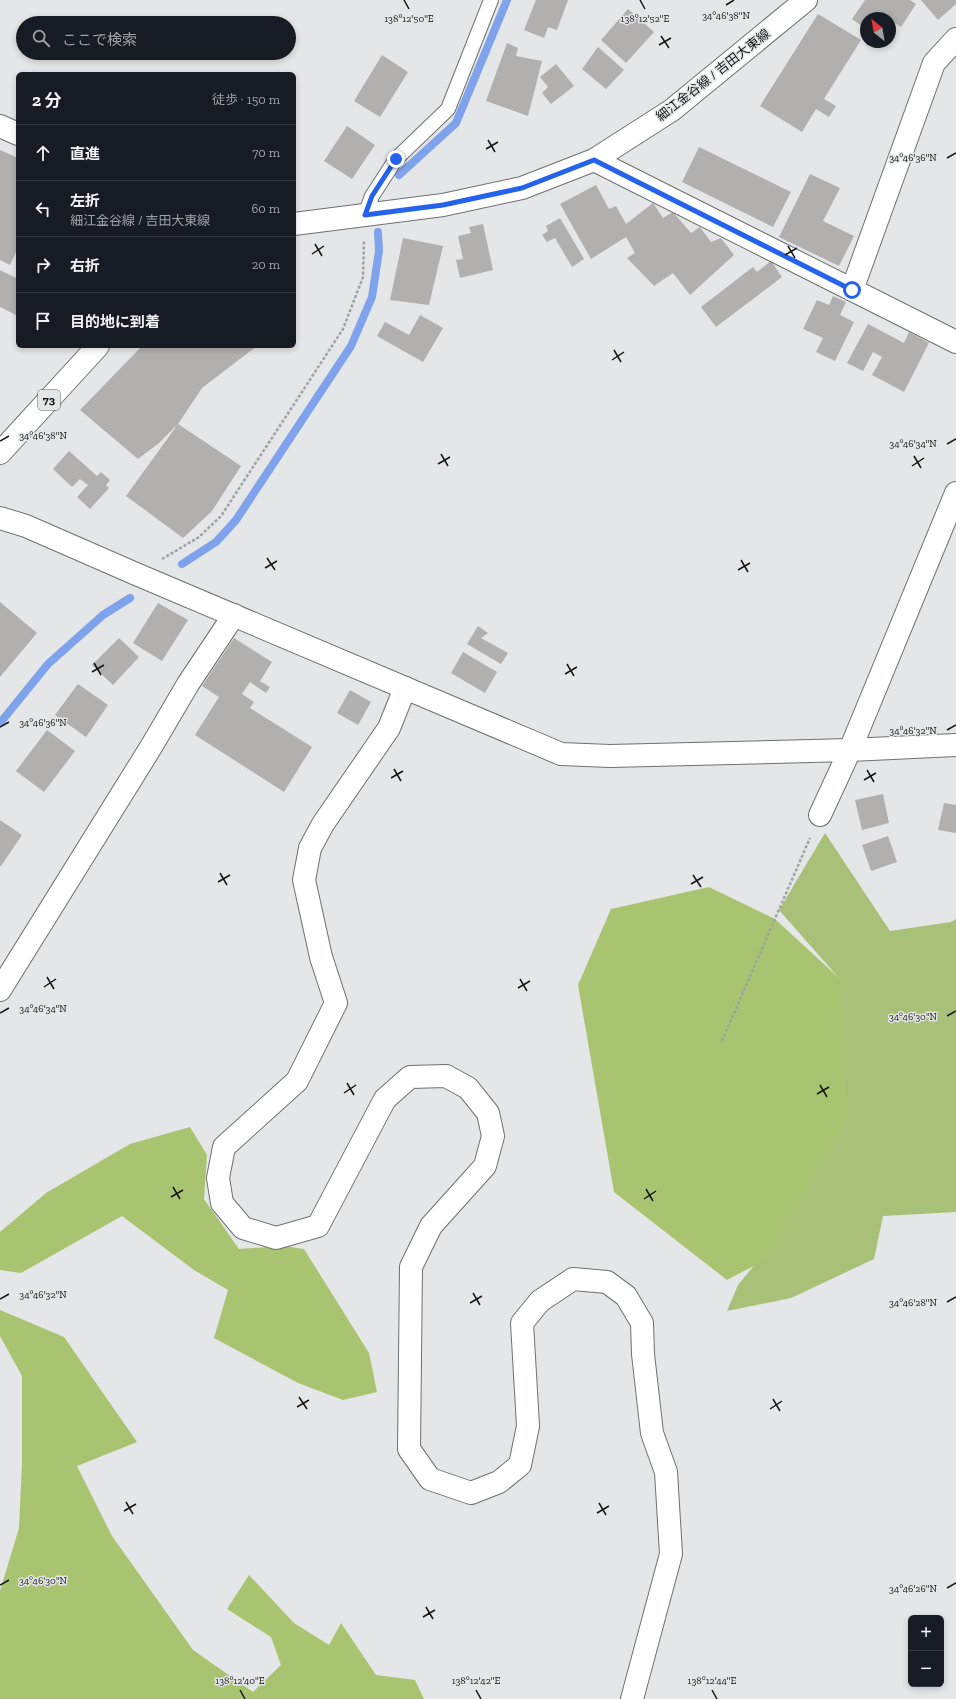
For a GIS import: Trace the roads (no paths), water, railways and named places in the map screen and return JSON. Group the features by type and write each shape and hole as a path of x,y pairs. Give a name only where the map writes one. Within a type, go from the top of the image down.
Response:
{"street":[{"name":"細江金谷線 / 吉田大東線","path":"296,224 443,205 522,188 594,160 672,110 806,0"},
{"path":"852,290 934,63 956,39"},
{"path":"0,126 16,133"},
{"path":"594,160 956,342"},
{"name":"73","path":"0,453 96,348"},
{"path":"820,815 850,750 956,493"},
{"path":"0,518 26,526 561,754 610,756 850,750 956,745"},
{"path":"0,990 151,747 188,684 234,615"},
{"path":"405,688 389,728 323,824 310,848 304,880 321,957 336,1003 297,1081 224,1147 218,1178 222,1202 243,1228 276,1238 318,1226 385,1099 410,1077 446,1076 468,1088 488,1113 493,1136 485,1166 431,1226 410,1267 409,1449 430,1479 471,1493 499,1482 520,1465 528,1426 522,1323 540,1301 573,1279 607,1282 626,1296 642,1323 643,1354 652,1433 666,1472 671,1554 632,1699"}],"lane":[{"path":"365,215 372,196 396,159 448,109 491,0"}],"waterway":[{"path":"399,175 456,123 507,0"},
{"path":"182,564 216,542 236,520 351,346 372,297 379,251 378,232"},
{"path":"0,723 48,664 103,615 130,598"}]}
